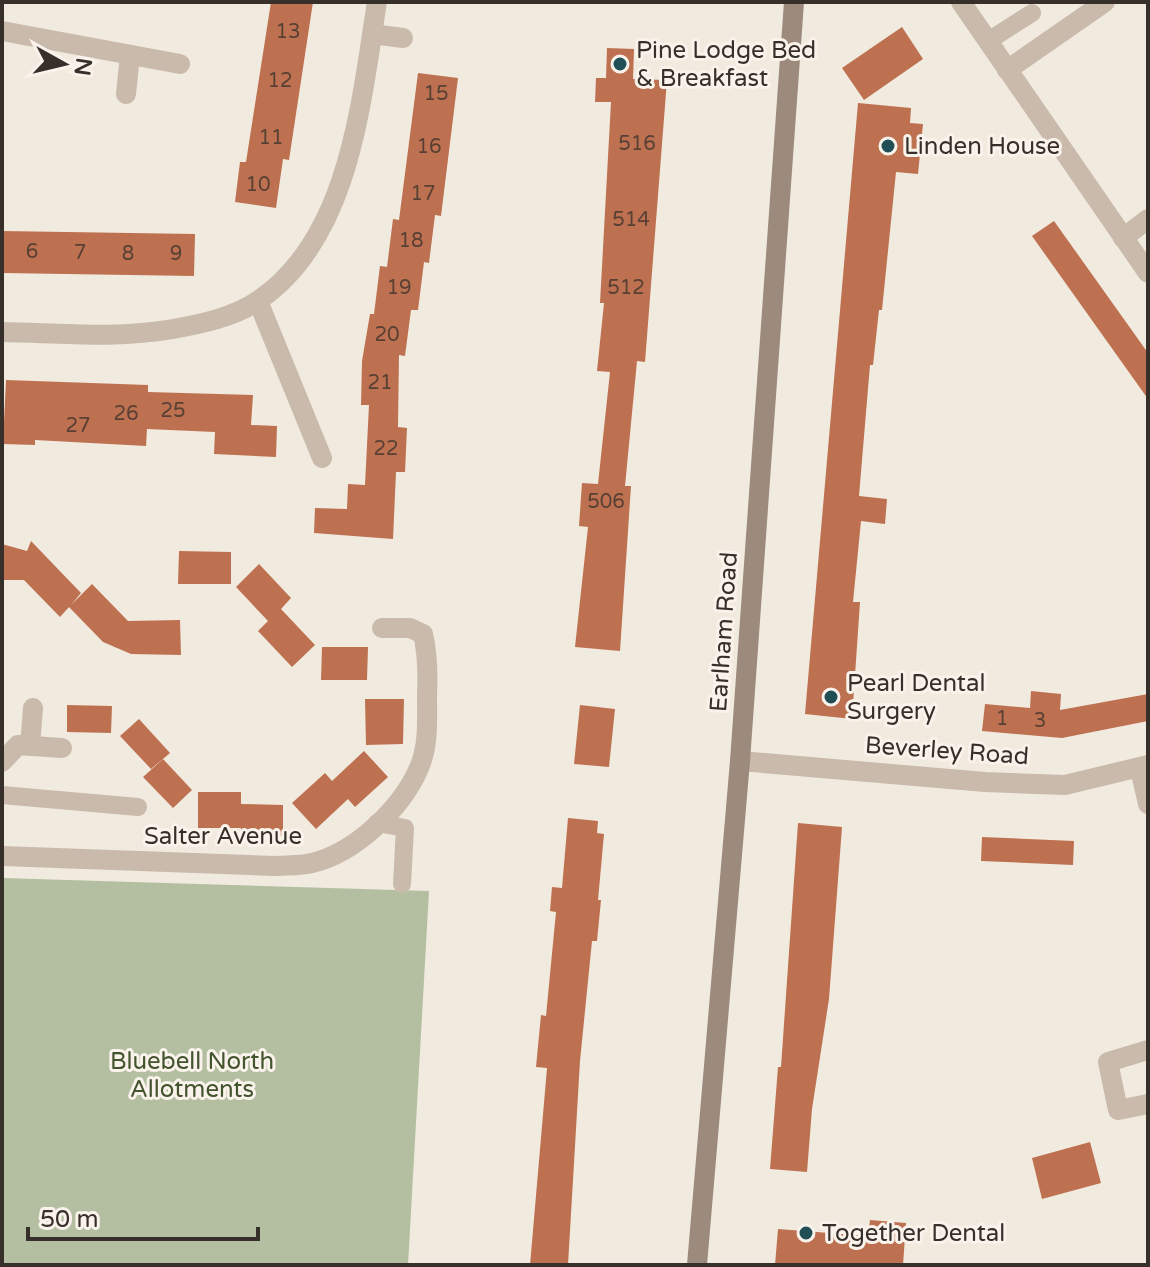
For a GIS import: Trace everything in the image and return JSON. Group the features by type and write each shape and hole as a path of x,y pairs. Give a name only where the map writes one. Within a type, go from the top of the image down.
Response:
{"main road":[{"name":"Earlham Road","path":"697,1265 740,761 794,2"}],"street":[{"path":"2,332 111,334 171,329 224,317 258,301 291,272 319,231 341,178 356,120 377,2"},
{"path":"961,2 1148,273"},
{"path":"1007,70 1105,2"},
{"path":"2,31 180,64"},
{"path":"372,34 403,38"},
{"path":"126,94 130,55"},
{"path":"1123,238 1148,219"},
{"path":"258,301 322,458"},
{"name":"Salter Avenue","path":"2,856 275,866 311,863 344,850 377,823 402,795 419,767 427,737 428,654 423,634 410,621 382,628"},
{"path":"30,746 33,708"},
{"path":"2,762 18,745 62,748"},
{"name":"Beverley Road","path":"740,761 985,782 1065,785 1144,767"},
{"path":"1144,767 1148,804"},
{"path":"1148,1050 1108,1062 1118,1110 1148,1104"}],"lane":[{"path":"988,41 1032,13"},
{"path":"2,795 138,807"},
{"path":"377,823 405,828 402,884"}],"green space":[{"name":"Bluebell North Allotments","path":"2,878 429,891 408,1265 2,1265"}],"building":[{"path":"271,2 313,2 289,160 283,159 276,208 235,202 240,162 246,162"},
{"path":"902,27 923,59 864,100 842,68"},
{"path":"607,48 634,49 633,79 667,80 645,362 637,361 625,486 631,486 620,651 575,647 588,527 579,526 582,483 598,484 610,372 597,371 604,303 600,303 611,102 595,102 596,78 606,78"},
{"path":"418,73 458,78 441,216 435,215 429,263 424,262 418,310 411,310 405,356 399,355 398,427 407,428 405,472 396,472 393,539 314,533 315,508 347,509 348,484 365,485 369,405 361,405 362,361 370,314 374,314 380,266 387,267 393,219 399,220"},
{"path":"858,103 911,108 910,123 923,124 918,174 896,172 882,310 879,310 873,365 870,365 859,496 887,499 885,524 861,521 853,602 860,602 852,719 805,714"},
{"path":"1054,221 1148,353 1148,399 1032,236"},
{"path":"2,231 195,234 194,276 2,273"},
{"path":"6,380 148,385 148,392 253,395 251,425 277,426 276,457 214,454 215,432 147,429 146,446 35,440 35,445 3,444"},
{"path":"31,541 81,593 71,605 92,584 128,621 180,620 181,655 131,654 103,642 69,607 60,617 24,580 2,580 2,544 27,551"},
{"path":"179,551 231,552 231,584 178,584"},
{"path":"259,564 291,598 281,609 315,645 292,667 258,631 268,621 236,587"},
{"path":"322,647 368,647 367,680 321,680"},
{"path":"1031,691 1061,694 1060,710 1148,694 1148,721 1062,738 982,731 985,704 1030,708"},
{"path":"365,699 404,699 403,744 366,745"},
{"path":"67,705 112,706 111,733 67,732"},
{"path":"580,705 615,709 609,767 574,764"},
{"path":"139,719 170,753 151,769 120,736"},
{"path":"364,751 388,777 355,807 348,799 316,829 292,803 325,773 332,781"},
{"path":"163,759 192,790 173,808 143,777"},
{"path":"198,792 241,792 241,804 283,805 283,836 241,836 241,828 198,828"},
{"path":"568,818 598,821 597,833 604,834 598,900 601,900 597,941 592,941 580,1061 568,1265 530,1265 547,1068 536,1067 541,1015 546,1016 556,912 550,911 552,887 562,888"},
{"path":"798,823 842,827 829,999 812,1109 807,1172 770,1169 778,1067 781,1067"},
{"path":"982,837 1074,841 1073,865 981,861"},
{"path":"1090,1142 1101,1183 1042,1199 1032,1158"},
{"name":"Together Dental","path":"870,1220 906,1223 903,1265 775,1265 778,1229 868,1236"}],"place":[{"name":"Pine Lodge Bed & Breakfast","path":"620,64"},
{"name":"Linden House","path":"888,146"},
{"name":"Pearl Dental Surgery","path":"831,697"},
{"name":"Together Dental","path":"806,1233"}]}
